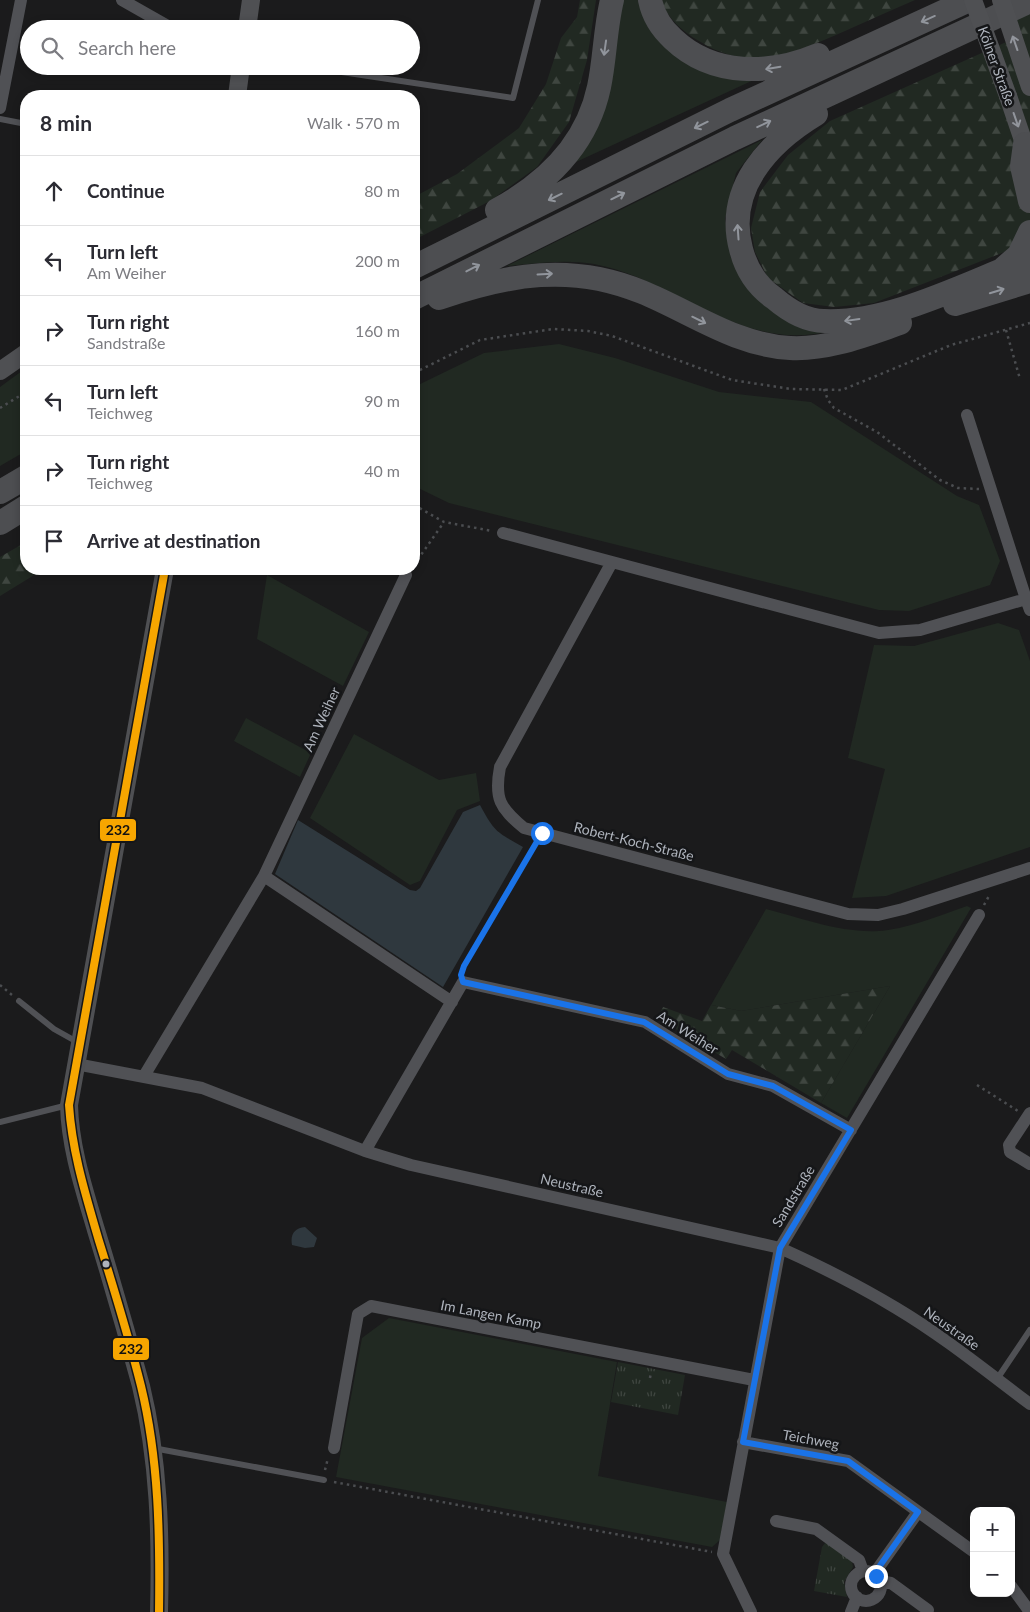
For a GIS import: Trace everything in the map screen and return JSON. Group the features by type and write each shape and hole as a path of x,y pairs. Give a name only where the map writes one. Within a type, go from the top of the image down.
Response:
{"highway":[{"path":"420,260 438,243 519,198 547,176 570,152 590,116 599,88 612,0"},
{"path":"650,0 663,30 682,47 704,61 732,69 765,69 798,63 832,50 887,37"},
{"path":"420,262 730,110 969,0"},
{"path":"420,295 735,138 1030,1"},
{"path":"943,40 929,58 912,70 829,106 792,129 769,150 749,177 739,203 737,234 745,263 762,289 793,313 822,322 849,321 887,313 954,290 1000,270 1030,260"},
{"path":"1027,152 1022,166 1030,201"},
{"path":"1000,270 1019,255 1030,232"},
{"path":"420,305 458,291 514,276 557,274 603,280 642,292 720,330 752,342 790,348 822,346 856,339 1030,281"},
{"path":"0,492 20,480"},
{"path":"0,523 20,511"}],"main road":[{"path":"248,20 251,0"},
{"name":"Kölner Straße","path":"973,0 1027,152"},
{"name":"Kölner Straße","path":"1001,0 1030,87"},
{"path":"238,90 240,75"},
{"path":"0,371 20,357"},
{"path":"160,1612 157,1483 152,1448 141,1388 78,1166 70,1128 69,1105 164,575"}],"street":[{"path":"0,108 22,0"},
{"path":"122,0 157,20"},
{"path":"503,533 879,633 920,630 1028,605 967,415"},
{"name":"Robert-Koch-Straße","path":"612,562 500,767 497,785 500,803 509,816 524,828 848,914 878,915 903,909 1030,868"},
{"name":"Am Weiher","path":"144,1076 264,876 408,575"},
{"path":"264,876 452,1002"},
{"name":"Sandstraße","path":"723,1554 780,1248 978,914"},
{"path":"365,1150 463,982"},
{"name":"Am Weiher","path":"463,982 644,1022 728,1074 773,1086 851,1130"},
{"name":"Neustraße","path":"76,1064 202,1088 365,1150 411,1165 780,1248 831,1271 896,1308 1030,1404"},
{"path":"1028,1115 1009,1145 1010,1152 1030,1164"},
{"name":"Im Langen Kamp","path":"334,1448 358,1314 370,1306 754,1380"},
{"name":"Teichweg","path":"743,1442 848,1461 970,1549"},
{"path":"872,1575 918,1512"},
{"path":"776,1522 816,1529 859,1560 872,1575 880,1590 874,1598 865,1600 857,1597 852,1590 851,1582 856,1575 872,1575 891,1583 928,1610"},
{"path":"723,1554 751,1612"},
{"path":"1015,1591 1030,1612"},
{"path":"852,1612 857,1597"}],"lane":[{"path":"361,75 513,98 538,0"},
{"path":"0,120 20,123"},
{"path":"19,1001 54,1030 80,1044"},
{"path":"0,1122 69,1105"},
{"path":"997,1380 1030,1330"},
{"path":"152,1448 324,1480"}],"path":[{"path":"420,370 480,340 553,329 588,331 612,336 732,380 791,389 842,390 950,345 1030,323"},
{"path":"1006,330 1020,380"},
{"path":"824,390 834,408 877,432 940,480 966,490 991,488"},
{"path":"0,408 20,396"},
{"path":"420,508 444,522 503,533"},
{"path":"420,556 444,522"},
{"path":"463,982 461,975 464,966 542,833"},
{"path":"0,985 19,1001"},
{"path":"977,1085 1028,1115"},
{"path":"334,1448 328,1457 324,1480 723,1554"}],"green space":[{"path":"580,0 596,0 587,60 569,122 537,167 490,201 420,237 420,194 457,174 519,128 546,84 561,38 577,17"},
{"path":"622,0 640,0 663,41 758,78 576,162 603,110"},
{"path":"661,0 915,0 790,53 755,58 718,51 693,37 671,19"},
{"path":"1010,0 1030,0 1030,242 874,303 834,307 803,303 768,278 755,252 751,228 760,192 788,155 830,121 1022,35"},
{"path":"762,140 736,173 725,219 731,258 752,294 835,331 792,335 754,329 708,311 641,279 618,270 594,264 561,262 507,266"},
{"path":"559,344 615,358 719,392 811,402 957,496 979,505 1000,561 990,585 909,611 879,610 449,503 420,489 420,384 484,353"},
{"path":"20,372 20,454 0,466 0,387"},
{"path":"20,545 20,575 34,575 0,596 0,557"},
{"path":"267,575 369,632 343,686 257,639"},
{"path":"998,623 1019,630 1030,661 1030,847 886,896 852,898 885,769 848,758 874,645 914,646"},
{"path":"246,718 311,753 300,777 234,741"},
{"path":"354,734 439,780 476,773 480,801 457,810 420,881 410,885 310,818"},
{"path":"967,906 971,908 847,1118 821,1103 890,986 741,1011 711,1005 766,909 850,930 878,931 911,925"},
{"path":"890,986 821,1103 732,1050 726,1059 657,1018 663,1007 702,1021 711,1005 741,1011"},
{"path":"389,1318 617,1362 598,1476 727,1502 720,1540 712,1547 336,1477 362,1338"},
{"path":"618,1362 685,1375 678,1415 611,1402"},
{"path":"826,1542 852,1562 853,1567 844,1582 847,1597 814,1591 822,1547"}],"shaded area":[{"path":"480,805 497,831 523,847 443,987 275,874 298,820 410,890 416,891 420,888 463,812"},
{"path":"305,1227 317,1238 314,1247 305,1248 292,1245 294,1232"}],"transit line":[{"name":"232","path":"159,1612 157,1498 152,1442 141,1386 80,1174 73,1140 69,1105 164,575"}],"route":[{"path":"542,833 464,966 461,975 463,982 644,1022 728,1074 773,1086 851,1130 780,1248 743,1442 848,1461 918,1512 874,1574 876,1576"}]}
